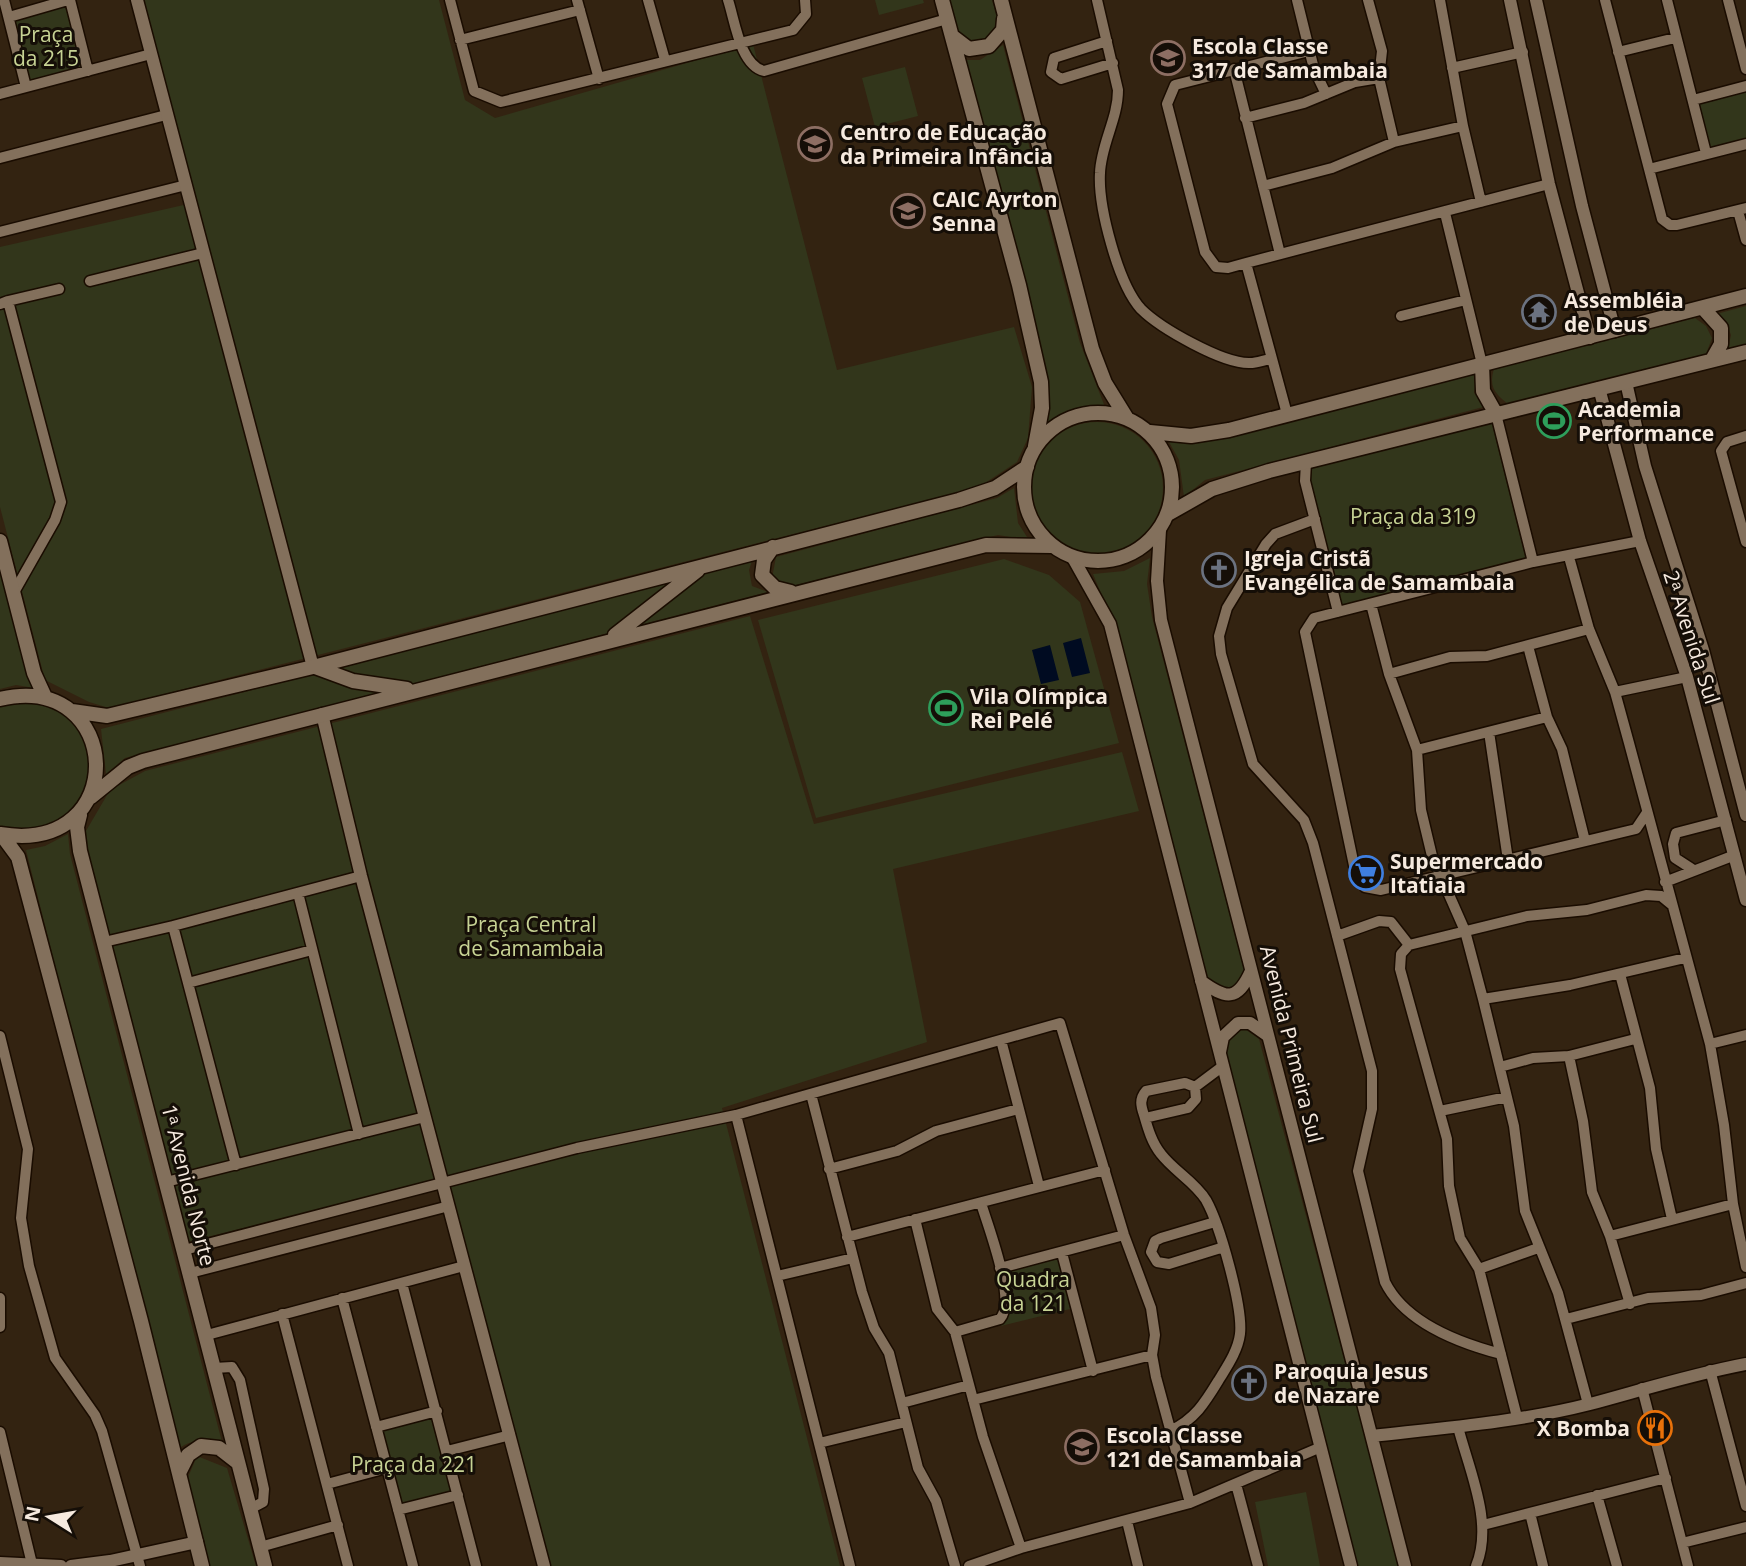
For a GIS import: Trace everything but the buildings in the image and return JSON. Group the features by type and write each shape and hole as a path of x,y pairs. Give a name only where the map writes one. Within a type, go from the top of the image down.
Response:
{"main road":[{"path":"942,0 1041,382 1042,408 1024,490 1028,513 1038,531 1052,546 1073,558 1092,562 1112,561 1139,550 1160,530 1168,514 1173,493 1171,471 1163,450 1150,432 1126,417 1105,412 1083,414 1062,421 1035,447"},
{"path":"951,36 969,49 989,46 1003,30 1002,6"},
{"path":"1002,6 1092,349 1105,383 1126,417"},
{"path":"1150,432 1191,436 1229,430 1746,296"},
{"path":"1703,309 1721,328 1721,344 1712,360"},
{"path":"1168,514 1212,489 1300,464 1746,352"},
{"path":"1482,364 1483,391 1496,414"},
{"path":"72,711 107,716 313,667 959,500 995,488 1027,467"},
{"path":"0,541 34,673 45,696"},
{"path":"0,834 45,833 80,815 91,797 121,772 143,761 792,592 986,545 1052,546"},
{"path":"773,547 764,560 762,575 775,588 792,592"},
{"path":"607,640 647,613 705,565"},
{"path":"313,667 353,681 412,691"},
{"path":"0,699 21,694 45,696 72,711 87,728 95,747 98,764 91,797"},
{"name":"1ᵃ Avenida Norte","path":"80,815 77,840 265,1566"},
{"path":"0,834 18,857 202,1566"},
{"path":"179,1473 191,1451 205,1445 225,1451 238,1463"}],"street":[{"path":"4,0 26,87"},
{"path":"9,17 69,0 88,71"},
{"path":"137,0 313,667"},
{"path":"450,0 474,92 489,100 501,102 793,30 806,14 805,0"},
{"path":"648,0 664,60"},
{"path":"728,0 748,59 764,71 947,19"},
{"path":"1097,0 1113,63 1118,105 1103,150 1100,195 1128,290 1142,309 1210,352 1228,360 1250,363 1271,359"},
{"path":"1297,0 1309,51 1326,94"},
{"path":"1368,0 1382,51 1379,78 1394,142"},
{"path":"1440,0 1463,126 1481,202"},
{"path":"1510,0 1524,52 1549,184 1590,338"},
{"path":"1536,0 1581,206 1615,331"},
{"path":"1605,0 1665,223 1676,225 1742,210 1746,240"},
{"path":"1667,0 1706,153"},
{"path":"1728,0 1746,69"},
{"path":"460,40 579,5 599,79"},
{"path":"1618,52 1675,38"},
{"path":"1107,41 1054,58 1051,72 1061,79 1113,63"},
{"path":"1309,51 1175,85 1167,104 1208,260 1220,268 1445,213 1549,184"},
{"path":"1452,68 1524,52"},
{"path":"0,94 151,54"},
{"path":"1234,69 1280,254"},
{"path":"1245,118 1304,103 1355,82 1379,78"},
{"path":"1693,100 1746,86"},
{"path":"0,158 166,116"},
{"path":"1263,186 1332,168 1394,142 1463,126"},
{"path":"1649,170 1746,144"},
{"path":"1,228 186,185"},
{"path":"1445,213 1482,364"},
{"path":"90,281 202,253"},
{"path":"1246,263 1287,414"},
{"path":"13,594 55,520 61,502 4,302 59,289"},
{"path":"1401,316 1466,300"},
{"name":"2ᵃ Avenida Sul","path":"1626,382 1648,478 1703,650 1746,814"},
{"name":"2ᵃ Avenida Sul","path":"1599,388 1640,541 1686,677 1746,900"},
{"path":"1496,414 1533,562"},
{"path":"1746,436 1727,442 1722,447 1741,502 1746,542"},
{"path":"1300,464 1338,611"},
{"path":"1315,519 1283,530 1266,544 1227,608 1219,636 1221,654 1253,764 1304,820 1313,843 1372,1072 1372,1109 1359,1171 1385,1282 1394,1299 1408,1312 1460,1342 1501,1354"},
{"name":"Avenida Primeira Sul","path":"1160,530 1157,581 1161,620 1405,1566"},
{"path":"1640,541 1533,562 1338,611 1314,618 1305,632 1356,875 1365,887 1374,890 1440,876 1636,829 1646,814"},
{"path":"1569,557 1589,629 1615,692 1710,1044 1732,1200 1746,1267"},
{"path":"1073,558 1110,624 1351,1566"},
{"path":"1371,604 1389,674 1417,750 1421,810 1440,876 1465,931 1483,999 1514,1126 1525,1211 1566,1319 1588,1404"},
{"path":"1389,674 1450,657 1487,656 1589,629"},
{"path":"1528,646 1547,717 1562,749 1585,841"},
{"path":"1615,692 1686,677"},
{"path":"322,714 362,876 544,1566"},
{"path":"1417,750 1547,717"},
{"path":"1489,732 1508,860"},
{"path":"1707,753 1713,744 1728,747"},
{"path":"1692,869 1675,859 1673,844 1676,833 1726,820"},
{"path":"1665,882 1692,869 1735,855"},
{"path":"104,942 362,876"},
{"path":"298,893 359,1133"},
{"path":"1517,1417 1479,1269 1460,1238 1449,1186 1450,1153 1400,969 1401,954 1409,945 1527,916 1587,910 1646,895 1661,896 1672,905"},
{"path":"1337,936 1379,920 1391,922 1409,945"},
{"path":"173,926 236,1165"},
{"path":"188,983 312,950"},
{"path":"1483,999 1620,974 1685,958"},
{"path":"1201,981 1218,993 1233,994 1243,989 1251,971"},
{"path":"1620,974 1650,1088 1656,1149 1672,1219"},
{"path":"184,1250 577,1149 736,1115 1060,1023 1124,1235 1152,1308 1155,1335 1152,1355 1190,1503"},
{"path":"1145,1118 1188,1108 1196,1099 1195,1087 1221,1059 1223,1037 1238,1023 1250,1023 1267,1035"},
{"path":"1710,1044 1746,1035"},
{"path":"0,1036 28,1149 21,1218 29,1266 55,1358 95,1415 102,1431 138,1561"},
{"path":"1500,1067 1533,1058 1569,1056 1635,1039"},
{"path":"1001,1040 1039,1186"},
{"path":"1569,1056 1583,1121 1592,1192 1610,1236 1630,1304"},
{"path":"1170,1431 1192,1419 1201,1409 1237,1346 1240,1320 1224,1247 1205,1198 1162,1155 1151,1138 1141,1105 1146,1091 1185,1083 1195,1087"},
{"path":"811,1094 868,1314 889,1353 918,1468 936,1500 955,1566"},
{"path":"1440,1111 1507,1097"},
{"path":"830,1169 897,1151 936,1131 1018,1109"},
{"path":"736,1115 850,1566"},
{"path":"166,1182 425,1117"},
{"path":"847,1237 1105,1170"},
{"path":"412,1192 419,1202 417,1214"},
{"path":"1610,1236 1746,1194"},
{"path":"955,1332 993,1321 1003,1315 1007,1300 981,1203"},
{"path":"190,1273 218,1263 449,1206"},
{"path":"915,1219 937,1309 955,1332 972,1401 1021,1548"},
{"path":"1215,1222 1161,1238 1155,1241 1151,1252 1157,1262 1169,1264 1224,1247"},
{"path":"1000,1268 1124,1235"},
{"path":"213,1243 212,1254 218,1263"},
{"path":"1479,1269 1538,1248"},
{"path":"1062,1253 1093,1371"},
{"path":"777,1276 853,1258"},
{"path":"206,1335 464,1266"},
{"path":"402,1283 476,1566"},
{"path":"1566,1319 1648,1298 1701,1295 1746,1283"},
{"path":"0,1298 0,1327"},
{"path":"342,1298 413,1566"},
{"path":"282,1314 348,1566"},
{"path":"972,1401 1152,1355"},
{"path":"1372,1436 1458,1427 1588,1404 1710,1370 1746,1364"},
{"path":"214,1368 232,1367 240,1380 264,1489 262,1502 250,1509"},
{"path":"1710,1370 1746,1506"},
{"path":"902,1403 969,1385"},
{"path":"1642,1388 1688,1566"},
{"path":"376,1427 436,1411"},
{"path":"819,1443 906,1422"},
{"path":"1458,1427 1483,1525 1483,1542 1476,1566"},
{"path":"0,1432 32,1564"},
{"path":"447,1451 510,1435"},
{"path":"968,1566 993,1562 1021,1548 1190,1503 1321,1447"},
{"path":"1734,1457 1746,1454"},
{"path":"327,1484 387,1468"},
{"path":"1483,1525 1667,1478"},
{"path":"1236,1485 1258,1566"},
{"path":"398,1510 458,1495"},
{"path":"1597,1495 1617,1566"},
{"path":"1530,1513 1544,1566"},
{"path":"1127,1521 1138,1566"},
{"path":"260,1547 338,1525"},
{"path":"1682,1543 1746,1527"},
{"path":"71,1566 138,1561 197,1542"},
{"path":"5,1564 61,1566"}],"green space":[{"path":"135,0 439,0 465,100 495,118 753,44 837,370 1014,327 1032,387 1028,438 1017,462 979,487 109,708 89,702 45,680 0,507 0,247 188,204"},
{"path":"875,0 923,0 924,3 879,15"},
{"path":"947,0 992,0 998,20 991,38 974,43 956,35"},
{"name":"Praça da 215","path":"65,6 83,71 27,85 10,21"},
{"path":"1003,45 1080,343 1105,407 1071,410 1046,425 1048,383 964,60 980,60"},
{"path":"905,67 918,116 875,127 862,78"},
{"path":"1746,83 1746,140 1701,155 1686,97"},
{"path":"1746,306 1746,344 1728,349 1731,335 1726,322 1713,315"},
{"path":"1695,318 1706,326 1712,338 1706,354 1511,406 1497,394 1493,386 1494,369"},
{"path":"1478,373 1474,393 1487,406 1205,480 1184,497 1179,460 1169,442 1195,443 1227,438"},
{"name":"Praça da 319","path":"1491,420 1527,564 1334,612 1298,469"},
{"path":"1097,422 1122,427 1144,441 1158,463 1163,488 1158,513 1144,535 1122,549 1097,554 1072,549 1050,535 1036,513 1031,488 1036,463 1050,441 1072,427"},
{"path":"1014,488 1018,523 1029,540 998,535 792,586 772,578 776,557 997,498"},
{"path":"1150,558 1147,584 1152,617 1244,970 1235,989 1218,994 1208,983 1112,620 1093,574 1124,571"},
{"name":"Vila Olímpica Rei Pelé","path":"1004,559 1049,575 1080,602 1119,743 816,818 758,620"},
{"path":"0,560 34,688 16,685 0,689"},
{"path":"752,561 749,570 752,586 768,592 125,758 106,774 101,729"},
{"name":"Praça Central de Samambaia","path":"750,616 814,824 1122,752 1139,811 893,869 927,1042 722,1108 840,1566 547,1566 445,1178 187,1242 83,836 110,790 145,771"},
{"path":"38,702 67,716 83,738 87,753 86,785 71,813 58,823 38,831 0,829 0,705"},
{"path":"68,834 70,854 223,1446 199,1442 177,1450 26,850 45,846"},
{"path":"1245,1029 1259,1039 1399,1566 1356,1566 1224,1055 1231,1034"},
{"name":"Quadra da 121","path":"1058,1259 1070,1309 1001,1326 1006,1307 998,1272"},
{"name":"Praça da 221","path":"433,1417 453,1497 396,1512 375,1431"},
{"path":"197,1456 227,1468 256,1566 206,1566 186,1482"},
{"path":"1306,1492 1320,1566 1268,1566 1255,1502"}],"water":[{"path":"1081,638 1090,673 1072,677 1063,643"},
{"path":"1050,645 1059,680 1041,684 1032,650"}],"place":[{"name":"Escola Classe 317 de Samambaia","path":"1168,58"},
{"name":"Centro de Educação da Primeira Infância","path":"815,144"},
{"name":"CAIC Ayrton Senna","path":"908,211"},
{"name":"Assembléia de Deus","path":"1539,312"},
{"name":"Academia Performance","path":"1554,421"},
{"name":"Igreja Cristã Evangélica de Samambaia","path":"1219,570"},
{"name":"Vila Olímpica Rei Pelé","path":"946,708"},
{"name":"Supermercado Itatiaia","path":"1366,873"},
{"name":"Paroquia Jesus de Nazare","path":"1249,1383"},
{"name":"X Bomba","path":"1655,1428"},
{"name":"Escola Classe 121 de Samambaia","path":"1082,1447"}]}
